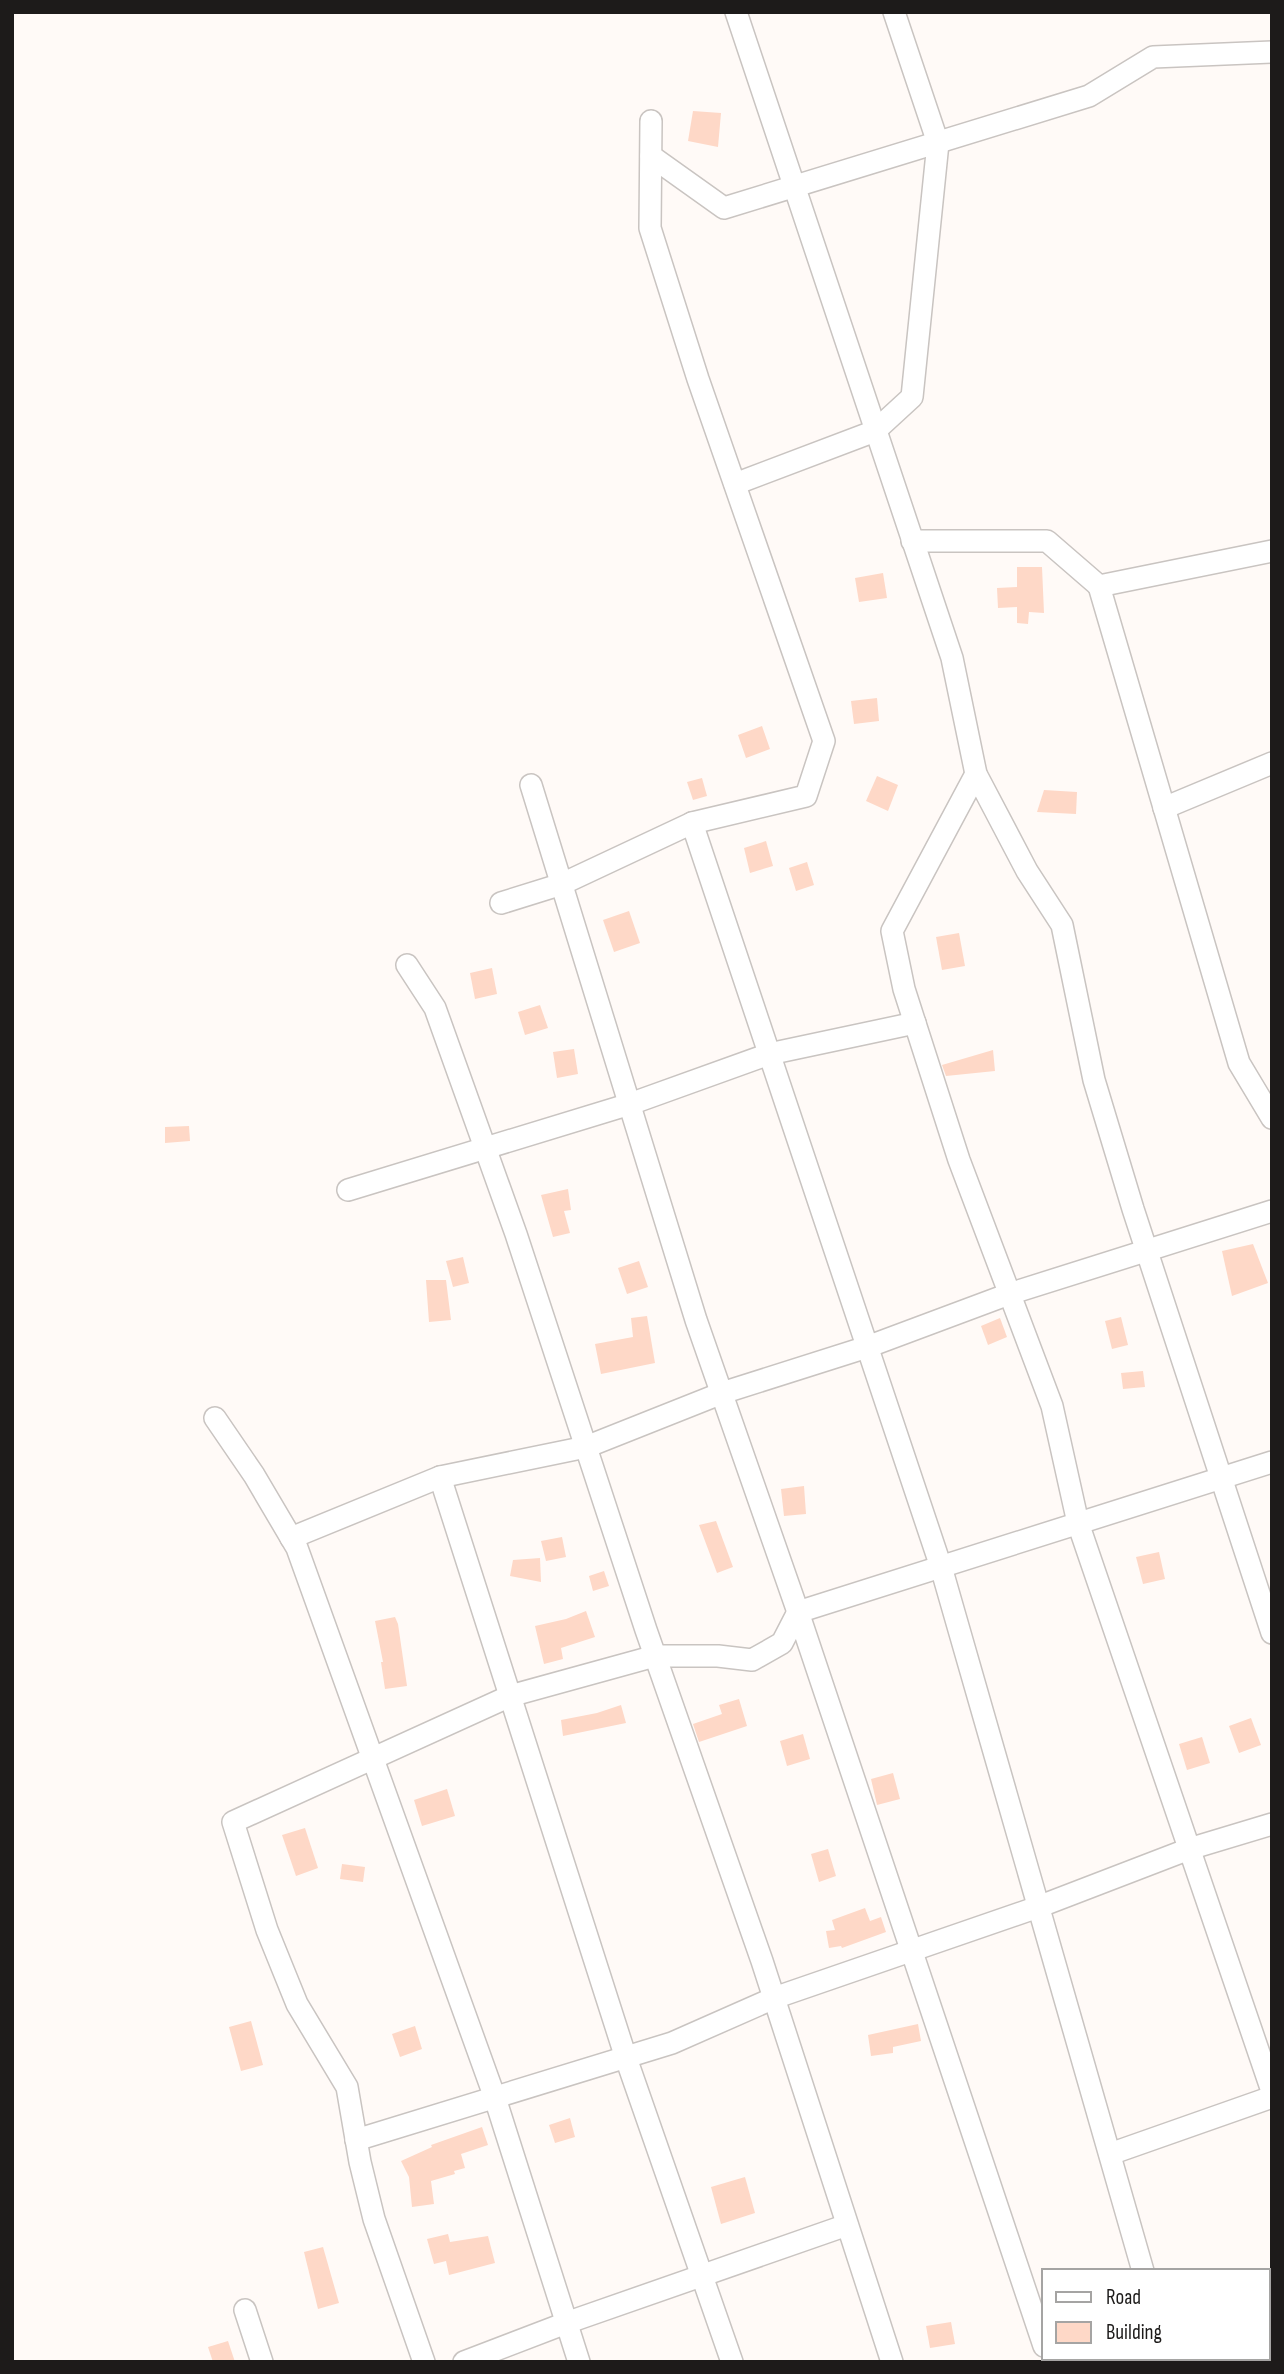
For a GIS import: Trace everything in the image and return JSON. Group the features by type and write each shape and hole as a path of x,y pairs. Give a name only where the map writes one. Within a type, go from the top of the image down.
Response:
{"street":[{"path":"736,12 952,658 976,774 1027,871 1062,925 1094,1080 1147,1252 1272,1633"},
{"path":"735,484 875,430 912,397 938,143 894,12"},
{"path":"651,156 724,208 1089,96 1153,57 1272,52"},
{"path":"501,903 562,884 692,823 806,796 824,741 698,379 650,228 651,121"},
{"path":"912,541 1047,541 1099,586 1239,1063 1272,1118"},
{"path":"1099,586 1272,551"},
{"path":"1164,808 1272,763"},
{"path":"976,774 892,931 904,989 958,1160 1052,1406 1078,1523 1272,2094 1110,2154"},
{"path":"531,785 696,1320 798,1612 1042,2340"},
{"path":"692,823 941,1567 1142,2269"},
{"path":"407,965 435,1008 516,1234 655,1656 774,1998 892,2362"},
{"path":"348,1190 630,1104 769,1054 915,1023"},
{"path":"291,1538 440,1477 586,1447 722,1393 867,1347 1009,1294 1272,1211"},
{"path":"215,1418 254,1475 297,1548 495,2098 579,2362"},
{"path":"424,2362 374,2219 347,2087 297,2004 267,1930 233,1822 510,1696 655,1656 718,1656 752,1660 782,1643 798,1612 1272,1462"},
{"path":"440,1477 626,2058 732,2362"},
{"path":"356,2140 671,2043 774,1998 1038,1907 1189,1849 1272,1824"},
{"path":"464,2362 566,2323 847,2225"},
{"path":"244,2310 262,2362"}],"building":[{"path":"693,111 721,113 718,147 688,141"},
{"path":"1017,567 1042,567 1044,613 1029,612 1028,624 1017,623 1017,607 998,608 997,588 1017,587"},
{"path":"883,573 887,598 859,602 855,578"},
{"path":"877,698 879,721 854,724 851,701"},
{"path":"762,726 770,749 746,758 738,735"},
{"path":"877,776 898,785 888,811 866,801"},
{"path":"702,778 707,796 693,800 687,782"},
{"path":"1044,790 1077,792 1076,814 1037,812"},
{"path":"766,841 773,866 750,873 744,848"},
{"path":"807,862 814,885 796,891 789,868"},
{"path":"629,911 640,943 614,952 603,920"},
{"path":"959,933 965,966 942,970 936,937"},
{"path":"492,968 497,994 475,999 470,973"},
{"path":"540,1005 548,1028 525,1035 518,1012"},
{"path":"574,1049 578,1074 557,1078 553,1052"},
{"path":"993,1050 995,1071 946,1076 942,1065"},
{"path":"189,1126 190,1141 165,1143 165,1127"},
{"path":"568,1189 571,1210 564,1211 570,1233 553,1237 541,1195"},
{"path":"1253,1244 1268,1283 1232,1296 1222,1251"},
{"path":"463,1257 469,1283 453,1287 446,1261"},
{"path":"639,1261 648,1287 627,1294 618,1268"},
{"path":"426,1280 446,1280 451,1320 429,1322"},
{"path":"647,1316 655,1363 601,1374 595,1344 633,1337 631,1318"},
{"path":"1121,1317 1128,1345 1112,1349 1105,1321"},
{"path":"1000,1318 1007,1337 988,1345 981,1326"},
{"path":"1143,1371 1145,1387 1123,1389 1121,1373"},
{"path":"804,1486 806,1514 784,1516 781,1489"},
{"path":"716,1521 733,1567 717,1573 699,1525"},
{"path":"562,1537 566,1557 546,1561 541,1541"},
{"path":"1159,1552 1165,1579 1143,1584 1136,1557"},
{"path":"540,1558 541,1582 510,1576 513,1560"},
{"path":"604,1571 609,1586 593,1591 589,1576"},
{"path":"586,1611 595,1637 561,1648 563,1659 544,1664 535,1626"},
{"path":"395,1617 407,1686 385,1689 375,1621"},
{"path":"739,1699 747,1726 699,1742 693,1724 722,1714 719,1705"},
{"path":"621,1705 626,1723 563,1736 561,1720"},
{"path":"1251,1718 1261,1745 1239,1753 1229,1726"},
{"path":"803,1734 810,1759 787,1766 780,1741"},
{"path":"1202,1737 1210,1763 1187,1770 1179,1744"},
{"path":"893,1773 900,1799 877,1805 871,1779"},
{"path":"447,1789 455,1816 422,1826 414,1800"},
{"path":"305,1828 318,1868 296,1876 282,1835"},
{"path":"828,1849 836,1876 819,1882 811,1854"},
{"path":"342,1864 365,1867 363,1882 340,1879"},
{"path":"865,1908 870,1921 881,1917 886,1932 842,1948 829,1948 826,1931 835,1930 832,1920"},
{"path":"251,2021 263,2065 241,2071 229,2027"},
{"path":"918,2024 921,2041 893,2047 893,2053 871,2056 868,2035"},
{"path":"415,2026 422,2049 400,2057 392,2034"},
{"path":"570,2118 575,2137 555,2143 549,2125"},
{"path":"482,2127 488,2145 461,2154 465,2168 431,2181 434,2204 412,2207 409,2177 401,2161 432,2147 431,2145"},
{"path":"745,2177 755,2213 721,2224 711,2187"},
{"path":"448,2234 450,2242 488,2236 495,2263 449,2275 446,2261 434,2264 427,2239"},
{"path":"323,2247 339,2303 318,2309 304,2252"},
{"path":"951,2322 955,2344 930,2348 926,2326"},
{"path":"228,2341 235,2362 213,2362 208,2347"}]}
